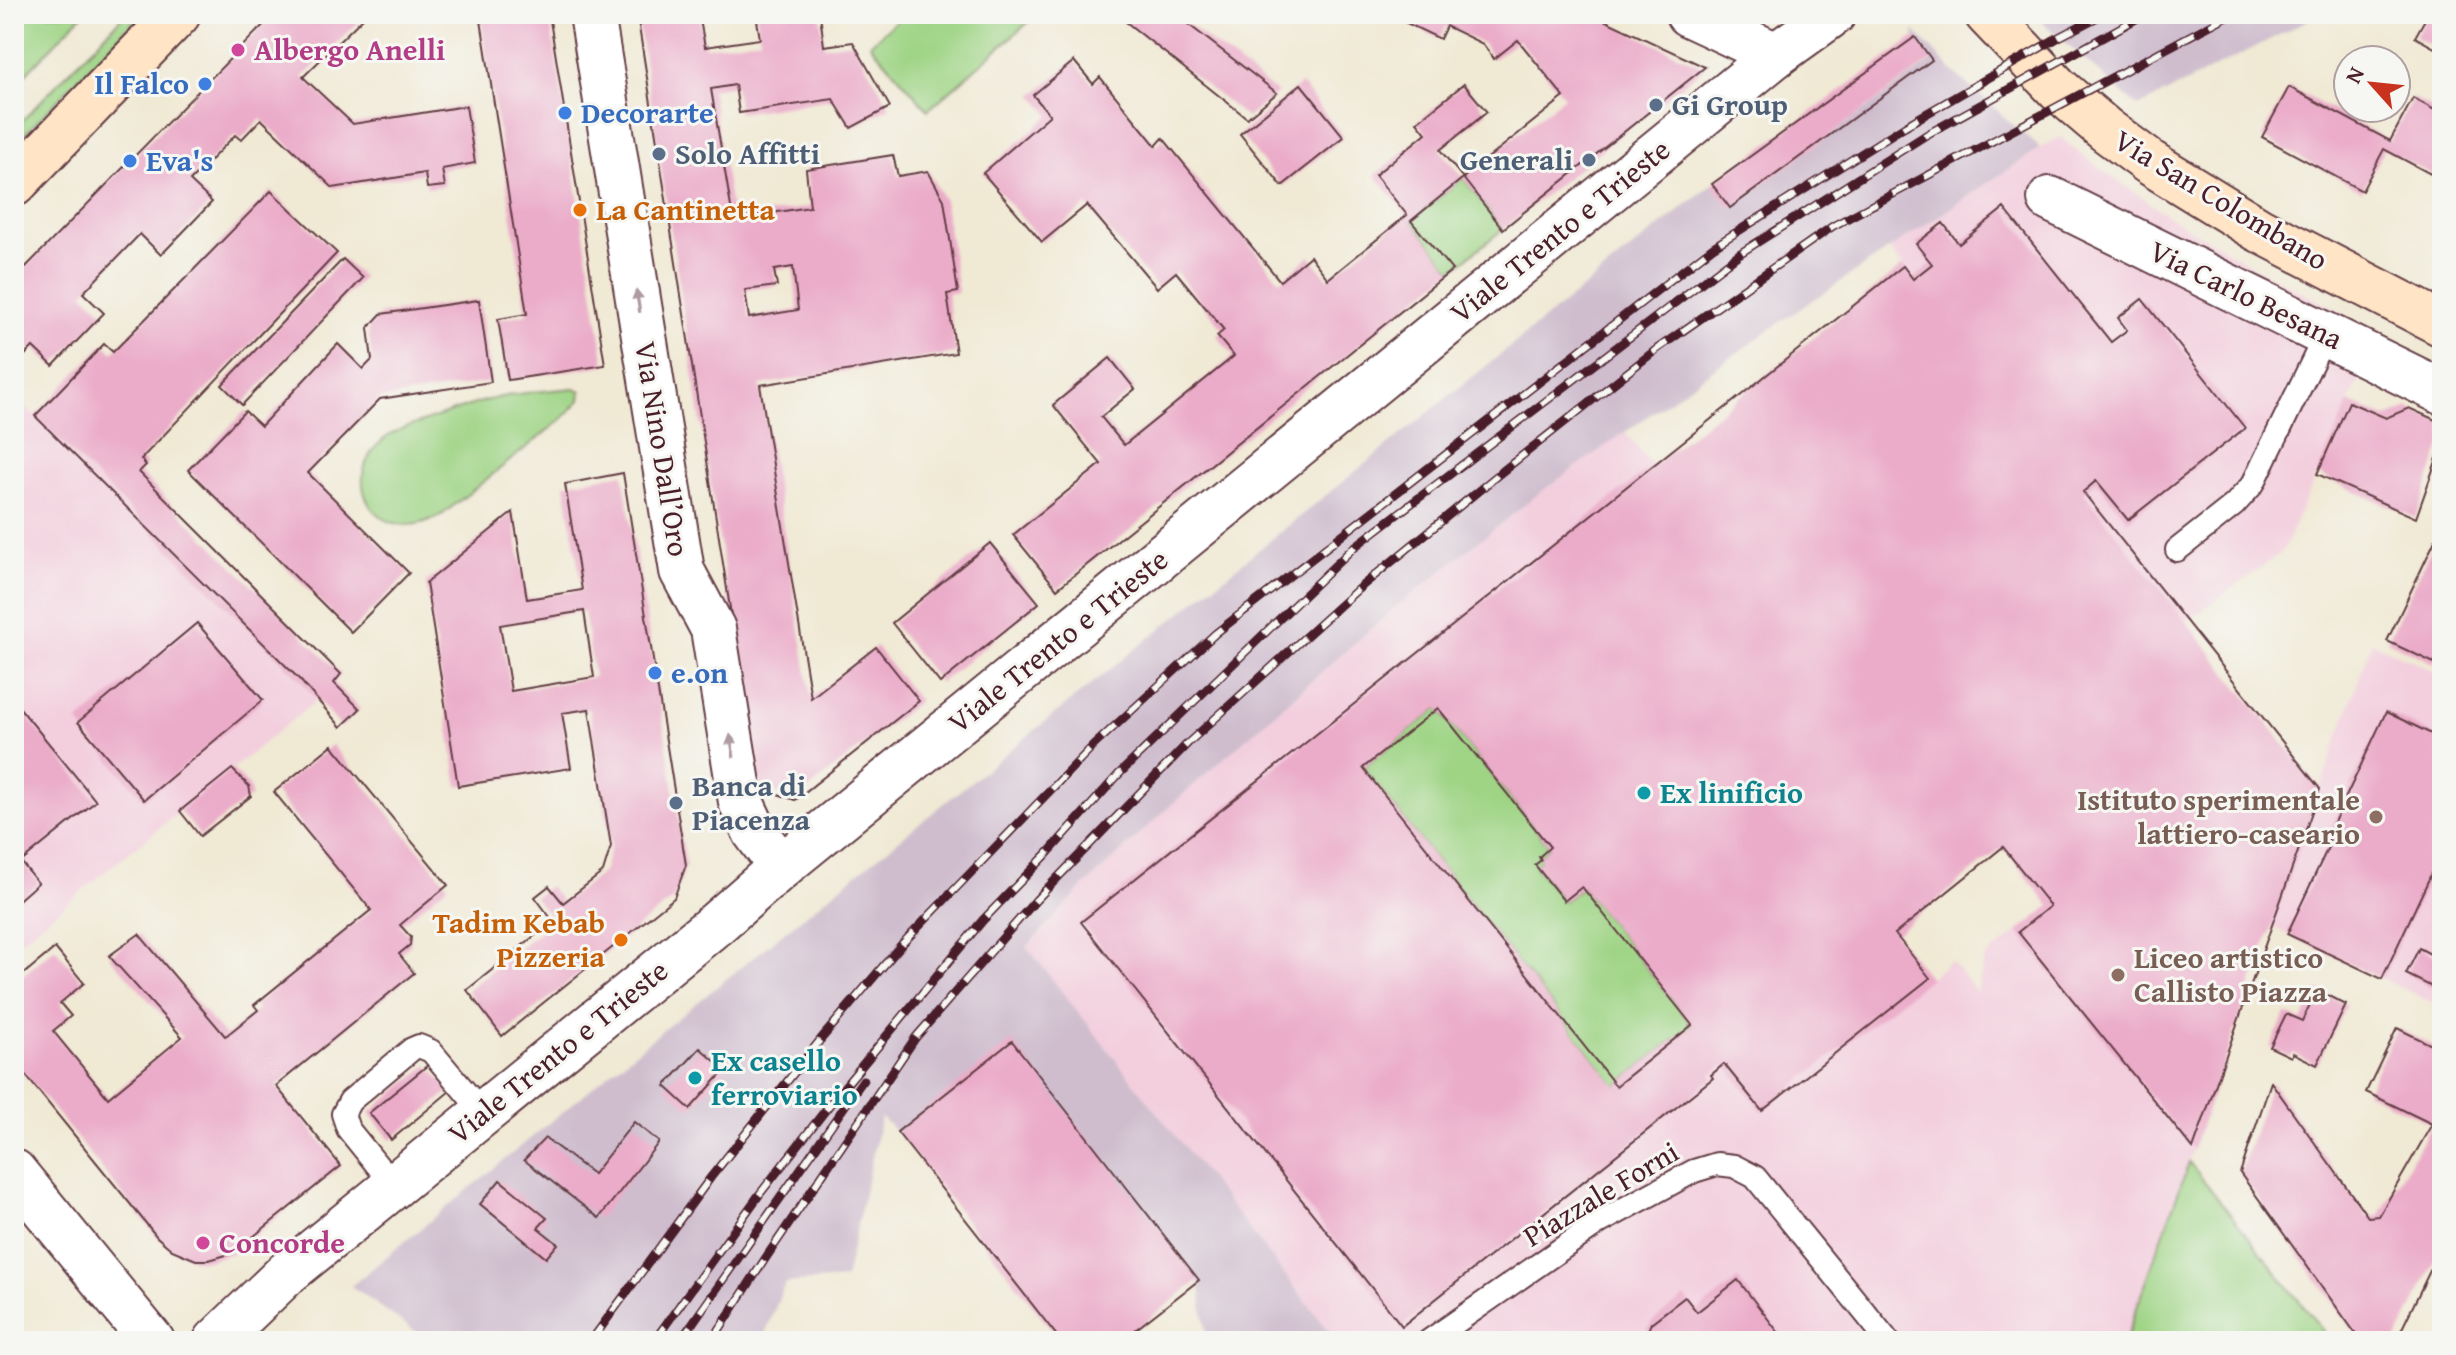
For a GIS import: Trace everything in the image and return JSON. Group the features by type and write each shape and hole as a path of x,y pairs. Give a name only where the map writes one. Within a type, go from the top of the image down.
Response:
{"street":[{"path":"14,184 178,14"},
{"name":"Via Nino Dall’Oro","path":"592,14 682,571 713,629 741,802 755,832 781,867"},
{"path":"1688,14 1776,55"},
{"name":"Viale Trento e Trieste","path":"287,1273 1776,55 1833,14"},
{"name":"Via San Colombano","path":"1987,14 2058,89 2149,162 2258,229 2442,324"},
{"name":"Via Carlo Besana","path":"2050,199 2442,392"},
{"path":"14,1172 152,1341"},
{"path":"184,1341 249,1295 287,1273"},
{"path":"216,1341 287,1273"}],"lane":[{"path":"2177,550 2234,505 2253,484 2326,334"},
{"path":"394,1186 348,1129 343,1114 350,1101 412,1049 419,1046 431,1051 483,1113"},
{"name":"Piazzale Forni","path":"1429,1341 1600,1222 1694,1171 1717,1164 1734,1166 1755,1177 1888,1341"}],"shaded area":[{"path":"2057,14 2320,14 2138,107 2042,22"},
{"path":"1914,30 1952,71 2040,148 1779,323 1542,491 1390,612 1180,797 1081,889 1027,947 1337,1341 1207,1341 1199,1280 1121,1341 1061,1341 897,1132 881,1117 845,1279 785,1283 762,1341 429,1341 351,1286 616,1068 1712,184 1730,208 1932,61 1915,37"},
{"path":"2060,137 2176,221 2267,274 2380,333 2282,552 2186,622 1889,249"},
{"path":"14,395 318,699 14,946"},
{"path":"1625,432 1792,642 1712,705 1929,978 1951,961 1977,992 1985,958 2271,729 2320,789 2372,642 2442,675 2442,1007 2272,927 2183,1177 2301,1341 1337,1341 1027,948 1081,889 1180,797 1390,612 1542,491"}],"green space":[{"path":"14,14 83,14 14,86"},
{"path":"125,14 141,14 14,145 14,129"},
{"path":"904,14 1038,14 928,110 870,44"},
{"path":"1463,178 1503,229 1452,270 1411,221"},
{"path":"573,388 581,391 580,400 562,419 443,514 426,522 408,525 392,522 379,515 370,505 364,493 365,465 372,452 393,433 485,401 522,393"},
{"path":"1438,708 1550,847 1539,857 1541,860 1535,866 1564,901 1582,887 1692,1025 1616,1086 1363,768"},
{"path":"2189,1162 2331,1341 2125,1341"}],"building":[{"path":"274,14 367,14 303,77 353,124 466,106 475,163 442,169 445,186 427,188 425,173 333,188 261,119 241,140 235,135 190,181 212,202 161,255 140,234 83,293 104,313 53,366 33,347 14,366 14,279"},
{"path":"480,14 549,14 605,365 508,380 498,319 527,314"},
{"path":"637,14 699,14 705,47 760,39 756,14 820,14 824,46 853,42 890,107 851,128 833,99 739,113 735,85 711,89 733,219 810,207 806,169 893,155 898,176 928,171 944,200 958,292 947,294 956,353 760,385 811,698 876,647 919,701 795,800 758,787","holes":["793,267 798,310 749,318 745,290 777,286 774,270"]},
{"path":"1116,14 1175,14 1277,93 1247,118"},
{"path":"1395,14 1591,14 1705,67 1503,229 1463,178 1564,97 1518,40 1494,59 1483,44 1446,26 1440,39 1398,19"},
{"path":"2428,14 2442,16 2442,52 2415,37"},
{"path":"1915,37 1932,60 1730,208 1712,184"},
{"path":"1074,61 1093,84 1100,77 1156,146 1163,138 1280,281 1310,256 1328,279 1407,215 1375,175 1426,133 1417,122 1464,84 1487,112 1440,150 1463,178 1411,221 1452,270 1057,589 1013,535 1101,464 1053,405 1110,358 1135,389 1101,417 1124,445 1234,356 1217,336 1224,330 1176,272 1157,288 1087,205 1042,242 983,173 1050,115 1033,95"},
{"path":"1301,84 1344,137 1282,186 1240,134"},
{"path":"2289,87 2332,110 2332,124 2358,124 2390,141 2399,124 2412,124 2413,98 2442,114 2442,180 2384,149 2362,191 2262,137"},
{"path":"271,191 337,253 141,459 146,465 139,472 341,674 334,683 360,709 341,727 300,680 35,416 104,344 113,352"},
{"name":"Ex linificio","path":"2004,208 2111,342 2127,330 2118,318 2142,299 2245,428 2128,520 2096,481 2083,492 2320,789 2193,1149 2018,932 2050,906 2003,847 1895,934 1930,978 1762,1111 1724,1064 1711,1075 1713,1078 1402,1326 1081,922 1903,266 1913,279 1932,264 1916,244 1943,223 1959,244","holes":["1438,708 1550,847 1535,865 1564,901 1582,887 1692,1025 1616,1086 1363,768"]},
{"path":"343,259 363,278 242,405 222,385"},
{"path":"479,300 491,382 380,399 308,473 409,573 351,632 188,470 245,411 261,426 338,344 363,369 372,360 368,328 381,314"},
{"path":"2349,402 2386,418 2409,408 2442,423 2442,444 2416,518 2317,474"},
{"path":"623,473 686,865 674,898 502,1036 467,990 553,921 535,897 549,886 563,903 603,872 611,846 589,709 562,713 571,768 458,786 426,583 513,512 527,599 582,590 565,484","holes":["584,611 594,677 511,691 500,625"]},
{"path":"2442,526 2442,647 2434,663 2387,641"},
{"path":"990,543 1039,603 940,683 892,623"},
{"path":"197,623 263,700 144,800 78,722"},
{"path":"14,701 96,801 21,862 38,883 14,904"},
{"path":"2386,712 2442,739 2442,851 2382,979 2287,934 2331,841 2326,839"},
{"path":"332,745 448,885 400,925 411,937 410,945 399,954 414,973 276,1086 341,1166 233,1253 209,1260 196,1260 172,1250 157,1237 14,1061 14,982 55,948 84,983 60,1003 71,1016 53,1031 108,1098 182,1037 109,956 139,934 227,1035 258,1010 254,1005 371,910 274,792"},
{"path":"232,769 249,786 251,796 200,836 180,811"},
{"path":"2419,948 2442,960 2442,967 2432,987 2406,974"},
{"path":"2317,990 2346,1005 2317,1065 2293,1053 2291,1057 2270,1047 2286,1014 2302,1021"},
{"path":"2397,1028 2442,1050 2442,1246 2396,1341 2361,1341 2240,1173 2271,1082 2368,1217 2379,1216 2432,1124 2366,1092"},
{"path":"1012,1041 1199,1280 1121,1341 1061,1341 897,1132"},
{"name":"Ex casello ferroviario","path":"700,1048 725,1070 690,1109 665,1086"},
{"path":"428,1065 450,1091 391,1140 369,1113"},
{"path":"634,1122 659,1142 599,1218 524,1160 545,1138 593,1174"},
{"path":"500,1180 547,1218 538,1228 558,1244 546,1258 480,1204"},
{"path":"1738,1280 1785,1341 1651,1341 1648,1338 1651,1323 1685,1297 1697,1312"}],"railway":[{"path":"591,1341 711,1177 821,1039 902,944 1093,746 1216,633 1713,247 1905,126 2103,14"},
{"path":"654,1341 759,1195 983,920 1119,774 1353,548 1739,254 1926,135 2145,14"},
{"path":"715,1336 916,1037 1036,900 1188,743 1357,590 1657,349 1833,226 2231,14"},
{"path":"680,1341 863,1080"}],"place":[{"name":"Albergo Anelli","path":"238,50"},
{"name":"Il Falco","path":"205,84"},
{"name":"Gi Group","path":"1656,105"},
{"name":"Decorarte","path":"565,113"},
{"name":"Solo Affitti","path":"659,154"},
{"name":"Generali","path":"1589,160"},
{"name":"Eva's","path":"130,161"},
{"name":"La Cantinetta","path":"580,210"},
{"name":"e.on","path":"655,673"},
{"name":"Ex linificio","path":"1644,793"},
{"name":"Banca di Piacenza","path":"676,803"},
{"name":"Istituto sperimentale lattiero-caseario","path":"2376,817"},
{"name":"Tadim Kebab Pizzeria","path":"621,940"},
{"name":"Liceo artistico Callisto Piazza","path":"2118,975"},
{"name":"Ex casello ferroviario","path":"695,1078"},
{"name":"Concorde","path":"203,1243"}]}
